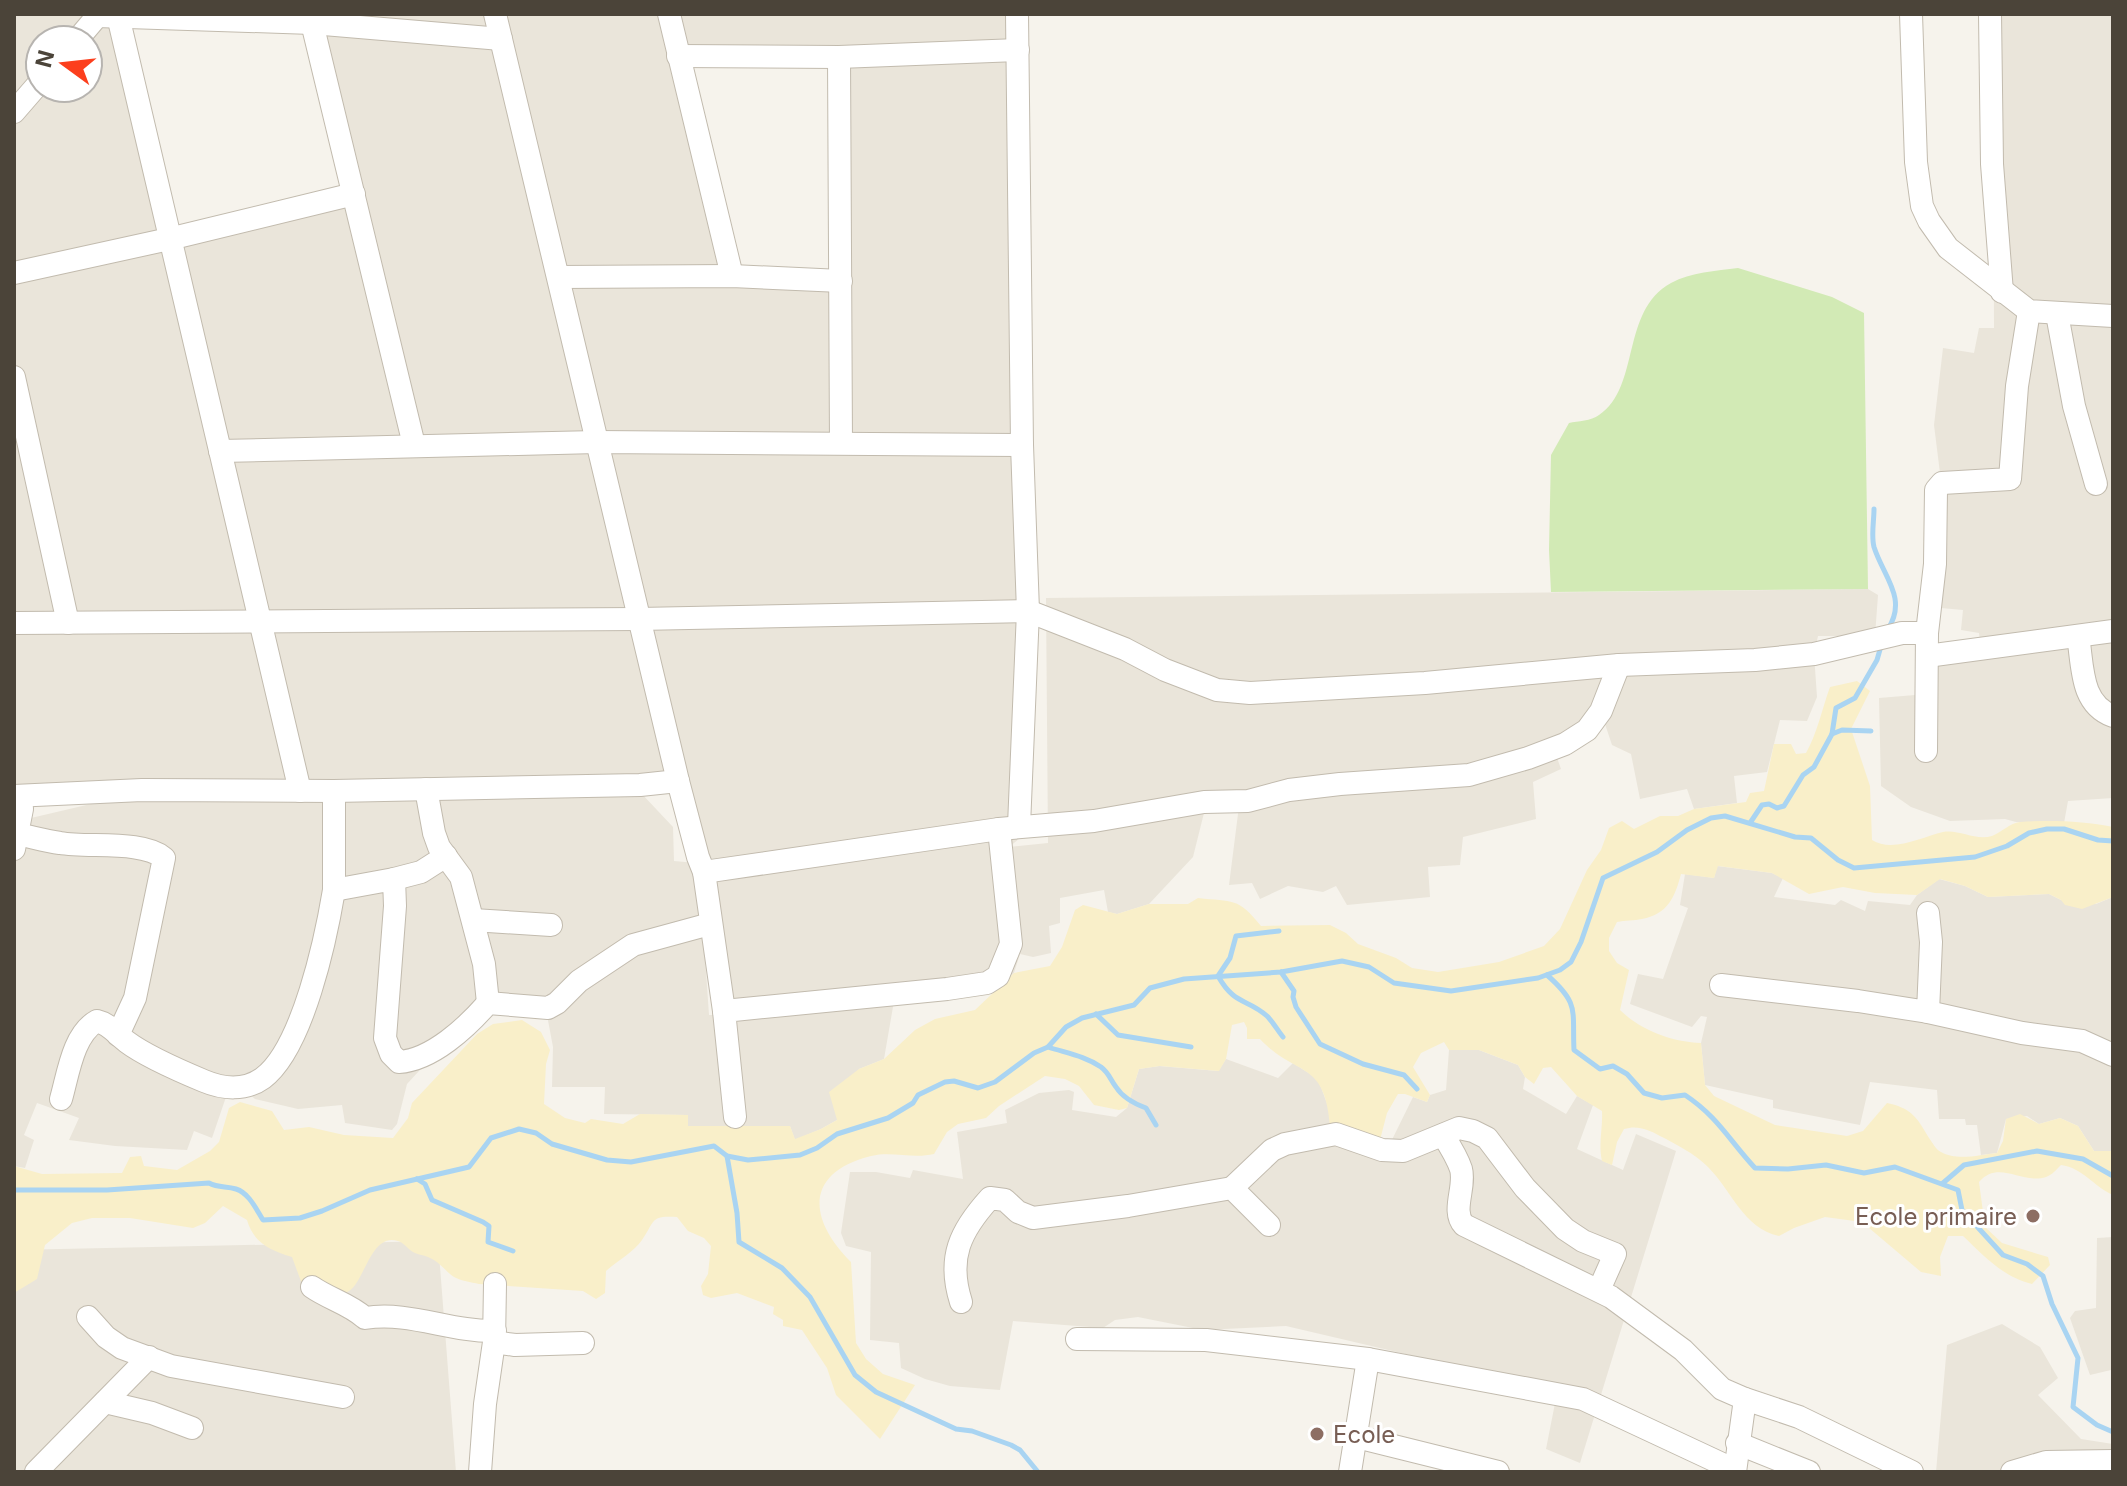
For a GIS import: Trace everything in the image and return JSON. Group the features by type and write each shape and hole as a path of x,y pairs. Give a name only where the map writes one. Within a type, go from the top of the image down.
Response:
{"street":[{"path":"495,14 678,781 704,872 735,1117"},
{"path":"669,14 732,276"},
{"path":"724,1011 987,983 998,976 1011,944 1009,828 1028,611 1022,445 1017,14"},
{"path":"1911,14 1916,162 1922,206 1929,221 1948,248 2029,311 2113,316"},
{"path":"1990,14 1992,164 2002,292"},
{"path":"300,791 169,239 105,15 312,23 501,39"},
{"path":"312,23 414,445"},
{"path":"678,56 839,57 1018,50"},
{"path":"839,57 841,443"},
{"path":"14,273 354,194"},
{"path":"559,277 732,276 841,281"},
{"path":"1926,751 1927,633 1935,564 1936,490 1942,483 2010,479 2021,350 2029,311"},
{"path":"2057,314 2074,406 2096,484"},
{"path":"14,377 68,623"},
{"path":"220,451 597,442 1022,445"},
{"path":"14,623 639,619 1028,611 1217,690 1239,692 1425,683 1619,665 1770,659 1814,654 1893,635 1927,633"},
{"path":"1927,656 2113,631"},
{"path":"2078,636 2088,697 2099,710 2113,716"},
{"path":"704,872 1009,828 1094,821 1204,802 1248,801 1289,790 1469,775 1565,744 1587,730 1601,711 1619,665"},
{"path":"118,1035 135,998 164,858 155,852 134,847 16,842 22,809 17,796 192,789 334,791 640,785 678,781"},
{"path":"426,789 434,833 461,877 484,964 488,1003"},
{"path":"61,1099 80,1039 90,1025 101,1021 128,1043 207,1083 230,1088 246,1086 263,1078 280,1060 301,1016 321,959 334,890 334,791"},
{"path":"334,890 421,872 446,856"},
{"path":"394,879 395,906 385,1038 391,1054 399,1062 421,1057 464,1027 488,1003 548,1008 579,981 633,945 710,924"},
{"path":"1928,913 1931,942 1928,1012"},
{"path":"473,920 551,925"},
{"path":"1721,985 1928,1012 2022,1033 2082,1041 2113,1055"},
{"path":"961,1302 954,1261 961,1238 990,1198 1005,1200 1018,1212 1033,1218 1114,1208 1232,1188 1272,1150 1285,1144 1336,1134 1382,1150 1403,1151 1459,1128 1487,1138 1550,1216 1583,1241 1614,1252 1599,1290"},
{"path":"1443,1135 1461,1169 1464,1184 1458,1210 1459,1219 1464,1225 1599,1290 1683,1350 1722,1389 1799,1417 1912,1472"},
{"path":"1232,1188 1269,1225"},
{"path":"480,1472 494,1337 495,1284"},
{"path":"312,1287 365,1318 386,1315 471,1331 515,1345 583,1343"},
{"path":"88,1317 106,1337 122,1348 171,1366 343,1397"},
{"path":"1077,1339 1206,1340 1368,1359 1583,1399 1735,1471 1745,1399"},
{"path":"36,1472 149,1357"},
{"path":"1350,1472 1368,1359"},
{"path":"105,1402 152,1413 192,1428"},
{"path":"1357,1437 1498,1472"},
{"path":"1737,1443 1809,1472"},
{"path":"2017,1471 2046,1462 2113,1461"}],"shaded area":[{"path":"14,14 1014,14 1025,834 1009,847 1048,843 1046,598 1868,589 1878,595 1875,636 1818,636 1814,654 1817,697 1807,721 1780,720 1767,772 1734,776 1737,803 1694,809 1687,789 1640,799 1631,754 1612,745 1602,715 1555,752 1561,769 1533,782 1536,819 1463,837 1460,865 1428,867 1430,897 1347,905 1336,886 1323,892 1288,886 1260,899 1252,883 1229,885 1239,806 1205,809 1193,857 1149,904 1117,914 1108,912 1104,890 1060,898 1060,923 1049,926 1051,953 1033,957 1020,954 1014,973 999,987 894,1001 884,1059 859,1069 837,1120 795,1140 790,1126 687,1126 687,1115 604,1114 605,1087 552,1087 553,1047 547,1015 499,1008 430,1059 407,1084 397,1124 392,1130 345,1123 342,1105 298,1109 255,1099 247,1092 226,1097 212,1138 194,1131 187,1150 115,1146 69,1140 79,1118 37,1103 24,1135 34,1140 25,1168 14,1166 14,822 129,795 14,796","holes":["117,22 316,28 350,192 172,242","682,53 844,62 834,279 730,281","641,793 680,793 696,863 674,861 673,827","700,885 728,1015 709,1015"]},
{"path":"1993,14 2113,14 2113,798 2068,801 2064,823 2005,819 1950,821 1911,807 1881,786 1879,698 1927,694 1930,655 1981,654 1979,633 1961,630 1963,610 1930,607 1942,489 1934,425 1943,348 1974,353 1979,328 1994,328"},
{"path":"1717,866 1772,873 1783,878 1774,897 1835,905 1841,900 1865,911 1868,901 1910,905 1917,895 1939,879 1988,897 2049,894 2061,900 2096,904 2113,897 2113,1151 2094,1151 2078,1126 2060,1118 2039,1124 2027,1116 2006,1119 1997,1153 1981,1155 1977,1125 1966,1125 1965,1119 1939,1119 1937,1090 1870,1082 1860,1125 1773,1108 1773,1100 1705,1085 1701,1043 1707,1017 1701,1016 1692,1027 1630,1004 1638,974 1663,979 1688,908 1680,905 1685,874 1714,878"},
{"path":"1449,1050 1479,1050 1518,1065 1525,1077 1523,1089 1566,1114 1577,1096 1593,1105 1577,1149 1623,1170 1636,1134 1676,1151 1580,1463 1546,1449 1558,1388 1412,1365 1414,1356 1286,1326 1203,1330 1138,1317 1115,1320 1103,1328 1013,1321 1000,1390 950,1386 925,1379 901,1368 899,1343 870,1340 871,1252 846,1246 841,1233 850,1172 876,1172 910,1178 913,1170 963,1179 957,1132 1007,1123 1005,1110 1039,1093 1069,1090 1074,1092 1072,1110 1116,1117 1127,1108 1139,1069 1159,1066 1218,1071 1226,1059 1278,1078 1293,1063 1318,1079 1329,1109 1384,1156 1413,1097 1427,1102 1430,1095 1446,1090"},
{"path":"2113,1237 2113,1375 2111,1370 2090,1375 2070,1318 2075,1311 2096,1308 2097,1238"},
{"path":"438,1241 456,1472 14,1472 14,1250"},
{"path":"2002,1324 2040,1347 2058,1378 2038,1395 2081,1439 2113,1444 2113,1472 1936,1472 1947,1345"}],"green space":[{"path":"1738,268 1832,297 1864,313 1868,589 1551,592 1551,455 1569,423 1596,417 1612,402 1621,386 1644,312 1655,296 1671,283 1687,276"}],"sand":[{"path":"1857,681 1870,691 1851,729 1870,786 1872,840 1880,844 1898,844 1943,832 1986,837 2020,822 2090,823 2113,827 2113,897 2082,909 2065,905 2049,894 1988,897 1940,879 1917,895 1875,893 1843,887 1809,894 1772,873 1718,866 1714,878 1681,874 1673,897 1664,909 1651,917 1617,922 1609,938 1609,951 1617,963 1629,970 1620,1010 1657,1034 1701,1043 1705,1085 1714,1096 1775,1125 1847,1136 1863,1131 1887,1103 1912,1114 1939,1151 1961,1157 1997,1153 2003,1141 2006,1119 2020,1114 2039,1124 2060,1118 2078,1126 2094,1151 2113,1151 2113,1195 2082,1173 2061,1165 2046,1177 2037,1179 2003,1172 1987,1176 1979,1182 1985,1227 2002,1243 2048,1257 2050,1265 2032,1284 2003,1271 1963,1236 1948,1236 1940,1257 1941,1276 1921,1272 1862,1222 1825,1217 1779,1236 1767,1232 1747,1217 1703,1162 1651,1131 1624,1129 1617,1142 1612,1165 1602,1161 1602,1111 1577,1096 1551,1067 1543,1068 1534,1084 1518,1065 1479,1050 1449,1050 1444,1042 1421,1053 1413,1067 1430,1095 1427,1102 1398,1094 1387,1113 1380,1140 1330,1126 1322,1089 1315,1079 1260,1039 1247,1039 1244,1022 1232,1025 1226,1059 1219,1071 1160,1066 1139,1069 1127,1108 1119,1110 1094,1105 1079,1086 1065,1079 1045,1076 986,1118 958,1124 947,1132 934,1154 871,1156 849,1164 834,1174 824,1186 820,1199 821,1214 837,1246 851,1262 856,1343 866,1359 883,1374 915,1385 880,1439 836,1395 827,1368 802,1330 783,1326 783,1320 773,1314 774,1307 737,1293 711,1298 703,1295 701,1286 708,1274 711,1246 704,1238 688,1231 677,1217 662,1217 654,1221 639,1244 606,1271 605,1293 596,1299 583,1291 479,1284 463,1280 454,1277 434,1260 413,1252 400,1242 389,1240 375,1250 349,1291 336,1296 312,1298 302,1284 292,1257 264,1245 254,1235 247,1220 223,1206 205,1223 193,1228 130,1218 92,1218 72,1223 45,1245 37,1279 14,1293 14,1166 42,1174 122,1173 130,1157 141,1156 144,1166 177,1170 210,1151 219,1142 229,1108 240,1102 272,1111 284,1130 309,1127 344,1135 393,1138 408,1118 412,1103 477,1034 493,1024 522,1020 541,1032 550,1050 546,1064 544,1104 565,1118 585,1123 591,1119 623,1124 640,1114 688,1115 688,1126 790,1126 795,1139 837,1120 829,1092 859,1069 884,1059 915,1030 935,1019 975,1010 1014,973 1050,966 1062,947 1075,910 1083,905 1117,914 1149,904 1188,904 1198,898 1227,901 1240,905 1261,926 1330,925 1358,944 1396,958 1412,968 1438,972 1499,962 1544,946 1560,929 1587,870 1601,850 1609,828 1622,821 1634,829 1660,816 1678,816 1694,809 1746,802 1750,793 1764,791 1774,744 1791,744 1796,754 1806,753 1830,687"}],"waterway":[{"path":"1874,509 1874,547 1895,597 1894,618 1888,629"},
{"path":"1832,734 1836,708 1855,698 1877,660 1881,646"},
{"path":"1750,823 1762,805 1784,806 1803,775 1814,767 1832,734 1842,730 1871,731"},
{"path":"14,1190 107,1190 209,1183 241,1191 263,1220 300,1218 370,1190 469,1167 491,1138 519,1129 536,1133 552,1144 607,1160 631,1162 714,1146 727,1156 748,1160 800,1155 837,1134 888,1118 913,1103 918,1095 945,1082 954,1081 978,1088 995,1082 1034,1053 1048,1047 1066,1027 1082,1018 1134,1005 1150,988 1184,979 1281,972 1342,961 1369,967 1394,983 1451,991 1538,978 1560,970 1571,962 1581,942 1603,878 1657,852 1687,830 1711,818 1725,816 1795,837 1811,838 1838,860 1854,868 1975,857 2007,846 2029,833 2047,829 2064,829 2098,840 2113,841"},
{"path":"1279,931 1236,936 1230,958 1218,976 1236,997 1267,1016 1283,1037"},
{"path":"1281,972 1294,991 1296,1007 1320,1044 1363,1064 1404,1075 1417,1089"},
{"path":"1547,975 1570,1001 1574,1050 1600,1069 1613,1066 1627,1074 1644,1093 1662,1098 1685,1095 1715,1120 1755,1168 1826,1165 1864,1173 1895,1167 1958,1190 1962,1210 2003,1255 2027,1264 2043,1276 2052,1304 2078,1358 2073,1407 2097,1425 2113,1432"},
{"path":"1096,1014 1118,1035 1191,1047"},
{"path":"1048,1047 1082,1057 1101,1067 1122,1094 1146,1108 1156,1125"},
{"path":"1943,1183 1964,1165 2037,1151 2083,1159 2113,1176"},
{"path":"727,1156 739,1242 782,1268 810,1297 855,1375 876,1392 956,1429 972,1431 1011,1445 1020,1450 1038,1472"},
{"path":"417,1179 425,1184 432,1200 483,1222 489,1226 488,1242 513,1251"}],"place":[{"name":"Ecole primaire","path":"2033,1216"},
{"name":"Ecole","path":"1317,1434"}]}
